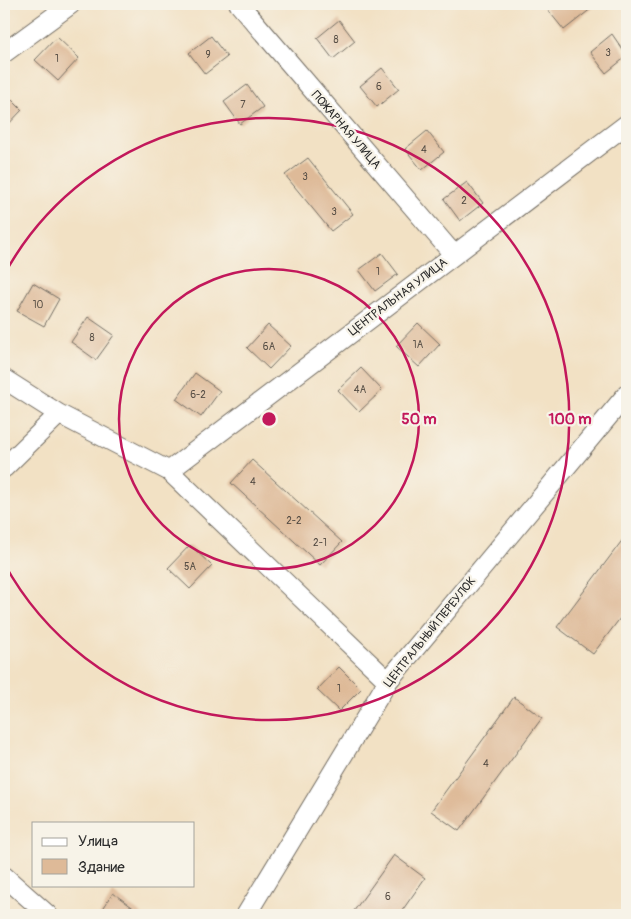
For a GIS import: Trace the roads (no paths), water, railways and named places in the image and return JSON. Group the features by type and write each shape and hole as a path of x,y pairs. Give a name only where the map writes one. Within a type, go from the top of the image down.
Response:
{"street":[{"path":"4,53 71,4"},
{"name":"ПОЖАРНАЯ УЛИЦА","path":"239,4 454,255"},
{"name":"ЦЕНТРАЛЬНАЯ УЛИЦА","path":"169,471 627,124"},
{"path":"4,379 59,414 169,471 388,681"},
{"name":"ЦЕНТРАЛЬНЫЙ ПЕРЕУЛОК","path":"246,915 388,681 627,394"},
{"path":"4,468 59,414"},
{"path":"4,876 48,915"}]}
